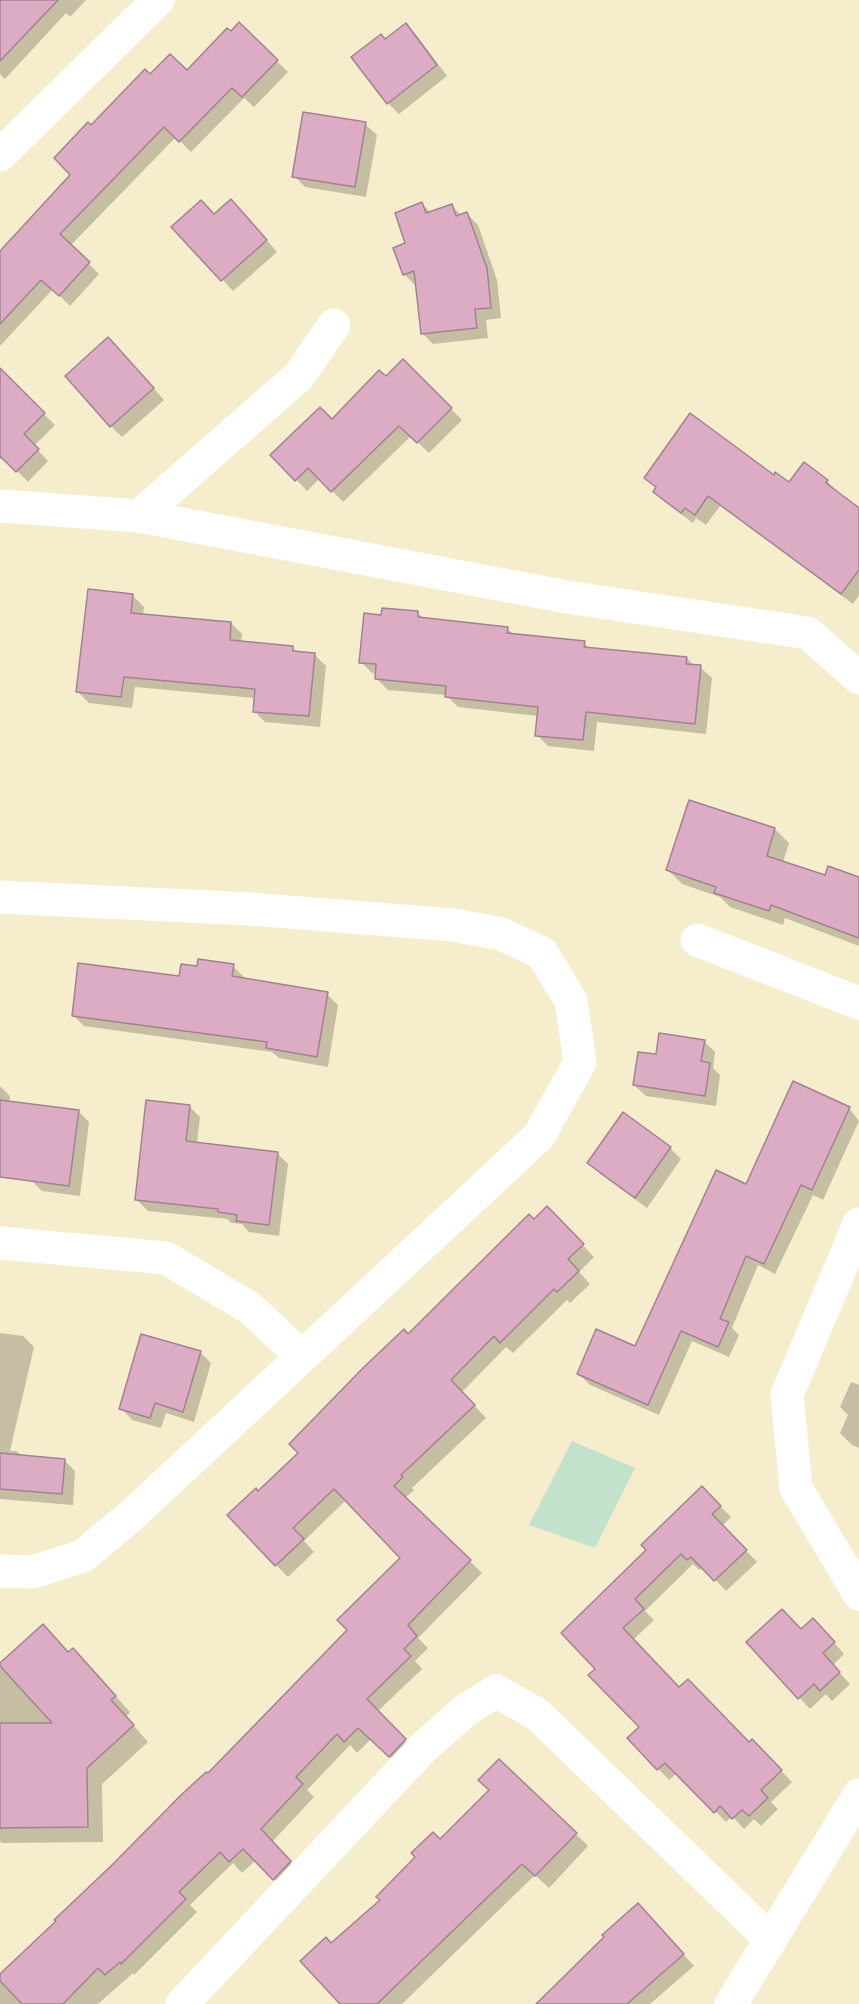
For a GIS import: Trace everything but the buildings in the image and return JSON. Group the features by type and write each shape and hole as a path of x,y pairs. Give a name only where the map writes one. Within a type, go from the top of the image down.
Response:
{"street":[{"path":"0,155 158,0"},
{"path":"140,516 298,376 334,325"},
{"path":"0,506 140,516 567,597 808,633 859,678"},
{"path":"0,897 250,909 454,925 501,934 542,953 571,1001 580,1062 539,1136 133,1514 83,1556 33,1572 0,1571"},
{"path":"697,940 859,1003"},
{"path":"859,1224 787,1395 796,1488 859,1594"},
{"path":"0,1243 166,1258 250,1308 301,1356"},
{"path":"182,2004 425,1746 466,1710 496,1691 537,1714 771,1940"},
{"path":"731,2004 859,1795"}],"green space":[{"path":"572,1441 635,1468 595,1548 529,1525"}]}
